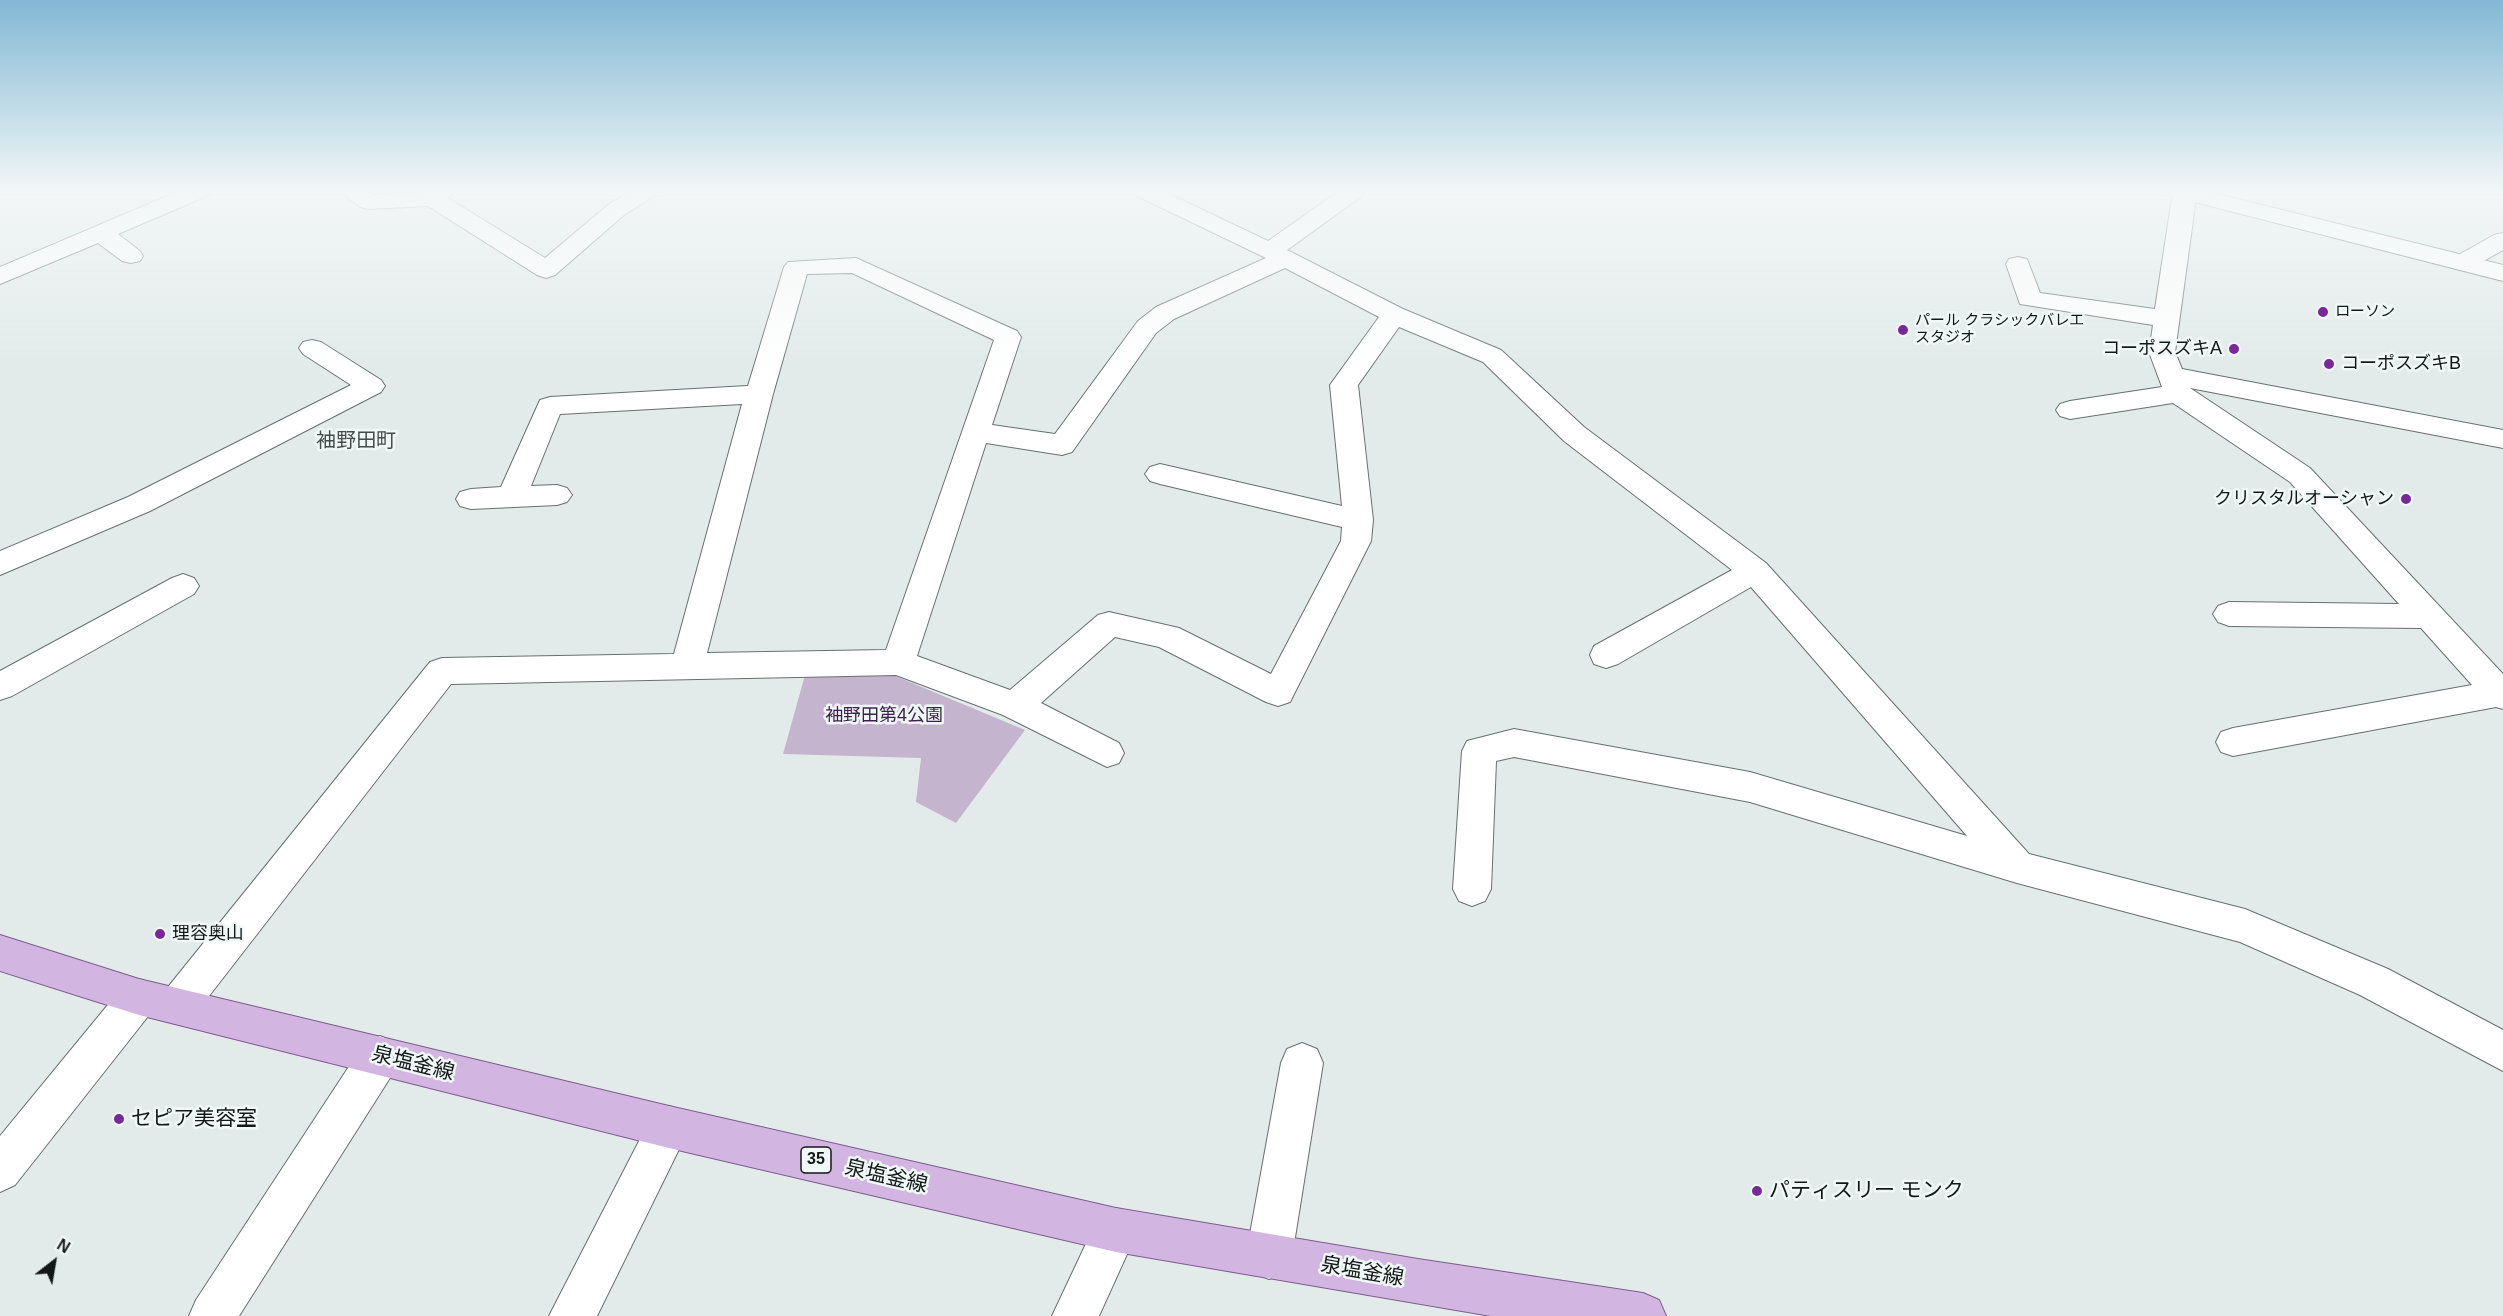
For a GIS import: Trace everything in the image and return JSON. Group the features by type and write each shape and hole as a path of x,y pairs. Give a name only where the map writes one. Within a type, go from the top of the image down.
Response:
{"main road":[{"name":"泉塩釜線","path":"0,953 159,1001 380,1056 1116,1230 1418,1282 1643,1316"}],"street":[{"path":"0,276 53,252"},
{"path":"126,252 131,256"},
{"path":"521,252 546,270 567,252"},
{"path":"1272,252 1394,315 1492,356 1574,434 1755,571 2017,867"},
{"path":"975,432 1062,445 1148,327 1165,313 1280,252"},
{"path":"2175,252 2163,352 2175,384 2300,475 2501,695"},
{"path":"2421,252 2503,273"},
{"path":"2462,263 2481,252"},
{"path":"2018,264 2028,299 2167,320"},
{"path":"687,665 759,394 797,267 856,265 1008,338 898,662"},
{"path":"1015,706 1109,624 1167,637 1278,693 1356,542 1358,520 1344,385 1394,315"},
{"path":"0,564 139,504 371,386 312,348"},
{"path":"2070,411 2175,384 2503,439"},
{"path":"512,496 550,406 759,394"},
{"path":"1160,474 1358,520"},
{"path":"471,498 557,495"},
{"path":"1606,655 1755,571"},
{"path":"0,687 183,586"},
{"path":"2229,614 2431,616"},
{"path":"0,1170 159,1001 442,671 898,662 1015,706 1107,753"},
{"path":"2233,742 2501,695"},
{"path":"1472,889 1479,751 1514,743 1750,787 2017,867 2245,926 2374,982 2503,1051"},
{"path":"212,1316 380,1056"},
{"path":"1269,1256 1302,1063"},
{"path":"572,1316 669,1126"},
{"path":"1074,1316 1116,1230"}],"green space":[{"name":"袖野田第4公園","path":"805,675 893,675 1025,730 956,823 916,802 921,758 783,754"}],"place":[{"name":"ローソン","path":"2323,312"},
{"name":"パール クラシックバレエ スタジオ","path":"1903,330"},
{"name":"コーポスズキA","path":"2234,349"},
{"name":"コーポスズキB","path":"2329,364"},
{"name":"クリスタルオーシャン","path":"2406,499"},
{"name":"理容奥山","path":"160,934"},
{"name":"セピア美容室","path":"119,1119"},
{"name":"パティスリー モンク","path":"1757,1191"}],"district":[{"name":"袖野田町","path":"356,441"}]}
